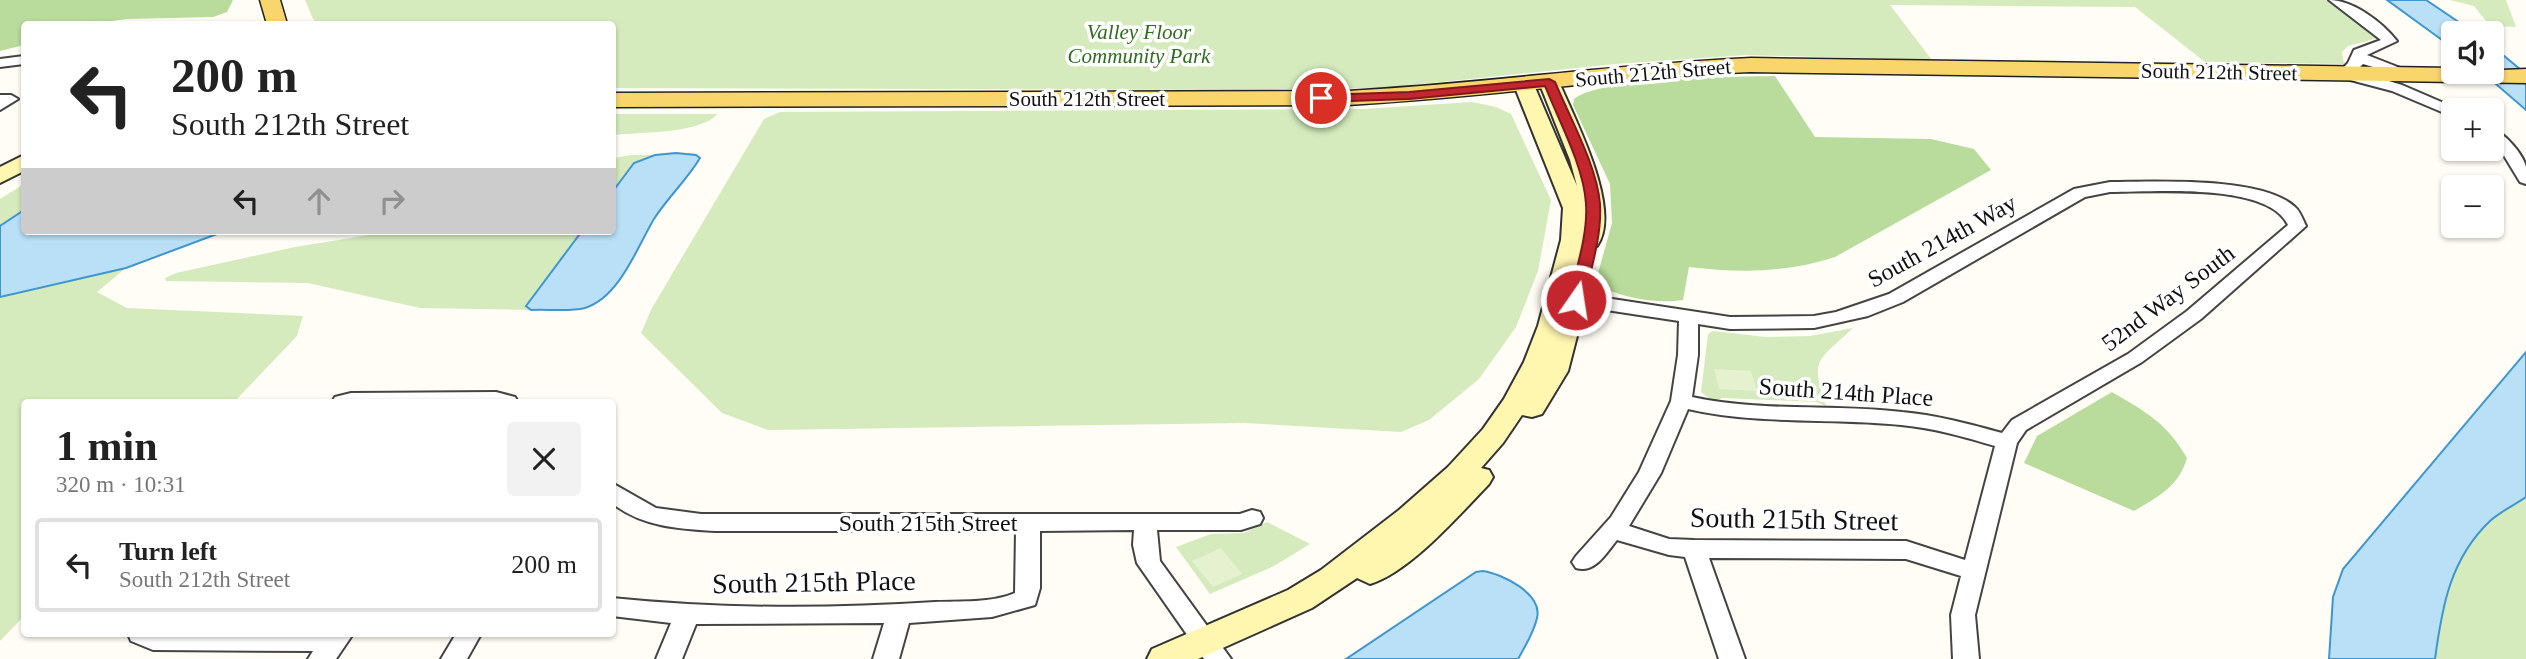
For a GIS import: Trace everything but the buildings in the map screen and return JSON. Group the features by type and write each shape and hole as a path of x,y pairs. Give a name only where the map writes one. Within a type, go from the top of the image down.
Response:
{"main road":[{"path":"270,0 276,21"},
{"name":"South 212th Street","path":"616,100 1347,98 1409,96 1656,70 1751,65 2344,74 2405,81 2449,75 2526,76"}],"street":[{"path":"2336,0 2390,40 2387,45 2362,51 2355,65 2344,74"},
{"path":"2358,55 2441,104"},
{"path":"0,63 21,60"},
{"path":"1164,659 1212,654 1326,600 1368,574 1422,533 1469,489 1534,405 1554,371 1568,298 1575,208 1536,84"},
{"path":"0,99 11,99 0,105"},
{"path":"2504,146 2526,179"},
{"path":"0,176 21,164"},
{"name":"South 214th Way","path":"1568,298 1730,323 1814,322 1861,312 1896,298 2080,193 2093,189 2110,187 2238,191 2282,204"},
{"name":"52nd Way South","path":"2007,442 2019,425 2135,358 2194,315 2271,251 2297,226 2293,212 2282,204"},
{"path":"1584,562 1613,530 1650,473 1681,401 1688,355 1689,318"},
{"path":"469,399 496,399"},
{"name":"South 214th Place","path":"1681,401 1725,411 1899,418 1938,423 2007,442"},
{"path":"1966,659 1963,615 2007,442"},
{"name":"South 215th Street","path":"616,494 650,516 676,521 716,523 1146,523 1241,522 1252,518"},
{"name":"South 215th Place","path":"616,607 687,615 899,614 992,608 1026,598 1028,523"},
{"path":"1146,523 1145,545 1149,563 1212,654"},
{"name":"South 215th Street","path":"1613,530 1669,547 1694,549 1906,550 1974,572"},
{"path":"1694,549 1732,659"},
{"path":"886,659 899,614"},
{"path":"669,659 687,615"},
{"path":"146,637 153,640 332,645"},
{"path":"454,659 467,637"}],"green space":[{"path":"0,0 233,0 227,12 213,17 21,21 21,46 0,51"},
{"name":"Valley Floor Community Park","path":"305,0 2326,0 2378,38 2348,46 2342,52 2344,64 2205,62 2135,7 1890,5 1932,60 1746,55 1615,64 1383,88 616,88 616,21 313,19"},
{"path":"2450,0 2506,0 2516,27 2504,27 2504,21 2486,21 2474,6"},
{"path":"1775,76 1815,137 1931,139 1974,149 1991,170 1835,257 1781,269 1726,270 1689,267 1683,300 1639,299 1598,285 1597,277 1612,223 1610,184 1573,105 1574,99 1611,86 1639,82"},
{"path":"1472,102 1496,107 1511,114 1551,200 1538,271 1516,327 1479,379 1429,420 1401,432 1244,423 768,430 722,413 641,333 652,308 764,119 780,112 1364,109"},
{"path":"616,114 718,114 709,121 684,129 616,135"},
{"path":"655,155 641,159 616,188 616,158"},
{"path":"21,186 21,212 0,226 0,199"},
{"path":"369,235 579,235 526,306 531,310 420,308 308,283 166,281 165,278 176,273 295,247"},
{"path":"126,268 97,292 127,308 303,316 297,336 237,399 21,399 21,619 0,641 0,297"},
{"path":"1853,328 1820,361 1818,378 1826,406 1816,402 1723,398 1713,401 1701,392 1708,334 1713,331 1766,337 1810,336"},
{"path":"1714,369 1751,371 1757,391 1719,389"},
{"path":"2112,392 2145,412 2163,427 2187,458 2173,483 2134,511 2024,463 2037,436"},
{"path":"2526,497 2526,659 2435,659 2450,585 2466,551 2490,521"},
{"path":"1267,522 1310,544 1274,566 1210,594 1176,547 1211,534 1244,533"},
{"path":"1221,548 1242,574 1213,587 1192,561"}],"water":[{"path":"2387,0 2426,0 2457,21 2441,21 2441,39"},
{"path":"2504,56 2526,74 2526,110 2496,84 2504,84"},
{"path":"676,153 696,155 700,158 654,219 618,282 597,302 585,308 531,310 526,306 579,235 616,235 616,187 634,163 655,155"},
{"path":"21,212 21,235 214,235 126,268 0,297 0,226"},
{"path":"2526,352 2526,497 2490,521 2466,551 2450,585 2435,659 2329,659 2333,597 2343,569"},
{"path":"1483,571 1510,581 1528,593 1534,601 1537,618 1534,629 1518,659 1346,659 1476,572"}],"route":[{"path":"1321,98 1409,96 1549,82 1590,183 1593,205 1591,235 1576,300"}]}
